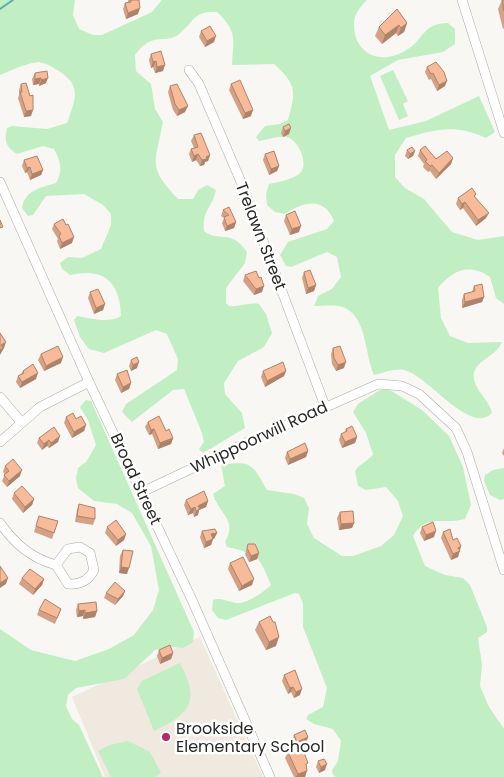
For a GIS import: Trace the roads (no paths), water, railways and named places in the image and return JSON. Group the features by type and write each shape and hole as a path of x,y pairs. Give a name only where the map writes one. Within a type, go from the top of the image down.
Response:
{"street":[{"path":"462,0 504,133"},
{"name":"Trelawn Street","path":"188,70 199,84 241,182 325,406"},
{"name":"Broad Street","path":"0,182 89,382 142,492 270,777"},
{"path":"0,205 10,205"},
{"path":"0,442 21,422 57,398 89,382"},
{"name":"Whippoorwill Road","path":"142,492 325,406 378,384 402,386 419,394 456,428 467,452 504,570"},
{"path":"0,397 21,422"},
{"path":"0,523 26,552 35,558 56,565 68,584 80,583 91,576 94,570 90,553 80,547 68,549 56,565"}],"waterway":[{"path":"0,9 13,0"}],"place":[{"name":"Brookside Elementary School","path":"166,737"}]}
